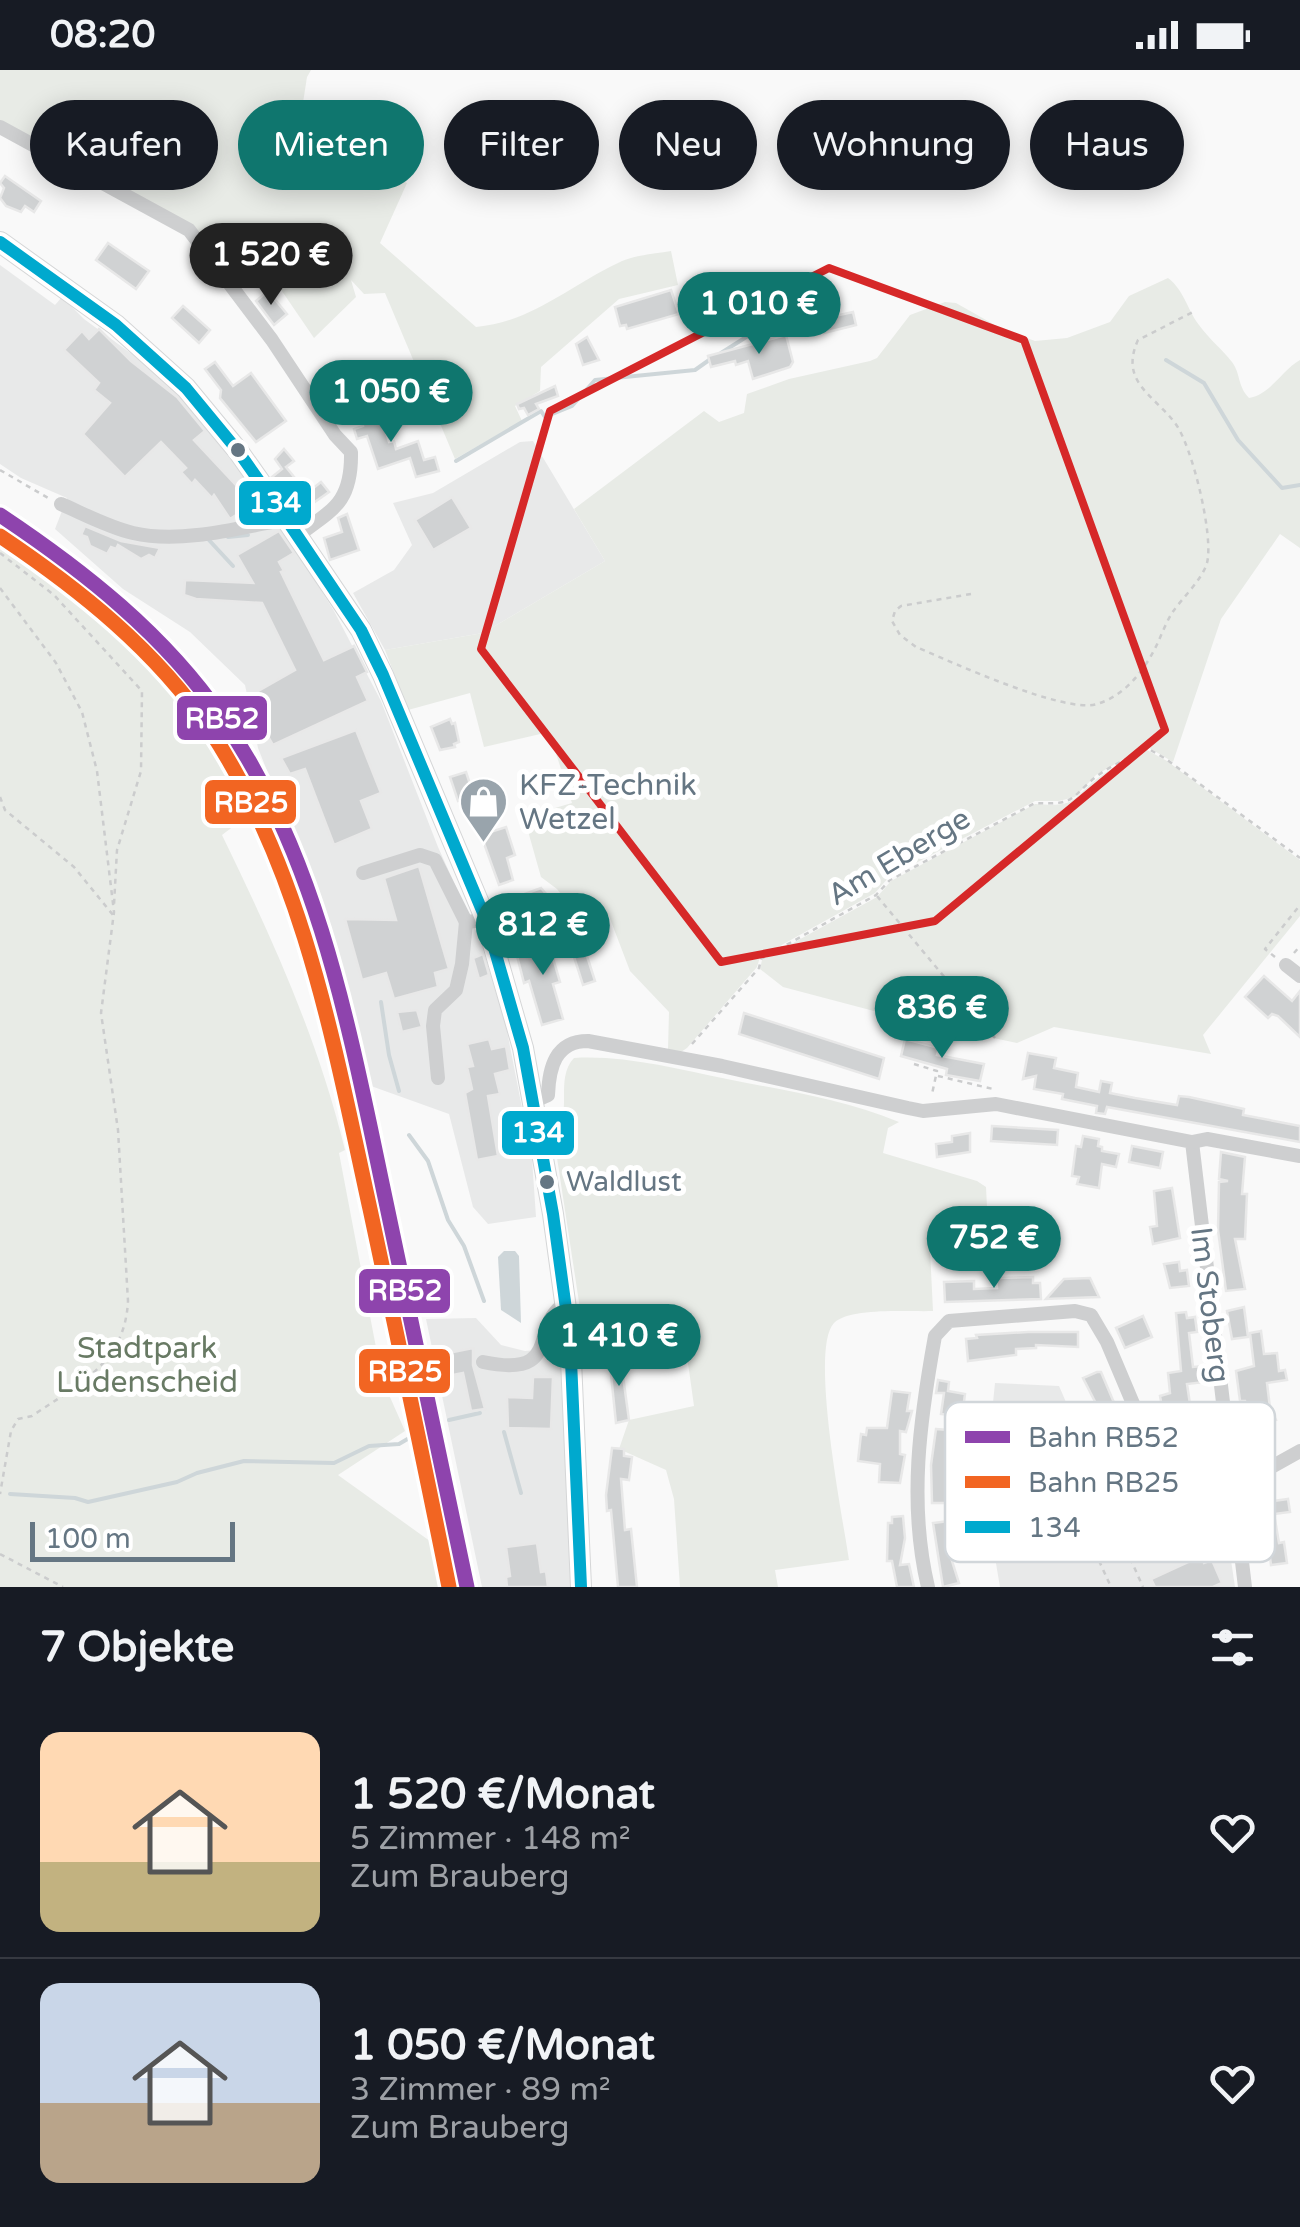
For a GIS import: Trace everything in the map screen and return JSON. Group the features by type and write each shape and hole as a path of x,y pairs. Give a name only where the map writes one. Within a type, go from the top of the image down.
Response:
{"main road":[{"path":"0,242 116,325 186,388 238,450 361,630 486,920 523,1048 566,1303 581,1587"}],"street":[{"path":"0,128 190,230 272,340 335,435 351,452 350,480 342,502 297,536"},
{"path":"60,504 129,532 155,536 248,527 286,519"},
{"path":"364,873 420,855 435,860 466,922 456,990 435,1010 438,1078"},
{"path":"466,922 486,920"},
{"path":"1286,965 1300,976"},
{"path":"532,1102 548,1095 549,1073 555,1057 580,1041 929,1110 996,1104 1192,1142 1208,1139 1300,1156"},
{"name":"Im Stoberg","path":"1192,1142 1221,1402"},
{"path":"483,1362 518,1366 529,1362 542,1345 557,1310 566,1303"},
{"path":"928,1587 918,1514 920,1424 935,1336 944,1324 956,1318 1075,1311 1091,1316 1107,1342 1132,1402"},
{"path":"1275,1465 1300,1451"},
{"name":"Im Stoberg","path":"1241,1562 1244,1587"}],"path":[{"path":"972,594 901,606 892,621 900,635 916,648 1065,704 1096,704 1138,678 1170,616 1207,564 1208,541 1187,448 1176,424 1144,393 1132,358 1138,340 1195,311"},
{"path":"0,470 60,504"},
{"path":"0,552 54,594 142,691 141,771 118,850 102,1014 118,1130 127,1325 106,1362 32,1416 18,1419 11,1431 0,1494"},
{"path":"0,588 56,663 82,712 97,771 114,914"},
{"name":"Am Eberge","path":"685,1059 692,1043 743,987 761,958 876,895 890,880 1035,803 1060,804 1076,798 1098,776 1147,748 1300,858"},
{"path":"0,797 6,810 74,868 114,914"},
{"path":"876,895 995,1038"},
{"path":"1286,965 1265,949 1300,906"},
{"path":"914,1064 938,1071 929,1110"},
{"path":"936,1076 999,1090"},
{"path":"0,1554 62,1587"},
{"path":"1100,1562 1111,1587"},
{"path":"1131,1562 1143,1587"}],"highlighted area":[{"path":"829,268 1024,340 1165,730 935,921 721,962 481,649 550,411"}],"shaded area":[{"path":"0,265 55,305 62,297 84,319 166,379 272,511 334,611 381,701 438,847 480,940 506,1026 532,1159 536,1217 488,1224 473,1207 449,1114 371,1086 334,939 258,748 245,685 190,632 123,589 55,529 67,498 0,464"},
{"path":"533,441 605,561 483,633 385,650 353,593 394,570 412,545 393,503 433,493 520,442"},
{"path":"504,1251 515,1251 519,1256 521,1323 501,1310 498,1257"},
{"path":"476,1318 501,1345 525,1351 559,1348 573,1587 482,1587 426,1319"},
{"path":"995,1383 1059,1386 1066,1402 993,1402"},
{"path":"996,1562 1231,1562 1235,1587 1000,1587"}],"green space":[{"path":"0,70 311,70 303,100 238,100 238,190 404,190 380,243 476,327 533,311 600,272 637,256 671,251 678,285 619,299 541,367 540,391 515,406 522,421 455,459 385,293 364,294 351,280 356,297 314,338 245,237 237,236 226,273 210,249 112,190 218,190 218,100 30,100 30,141 0,123"},
{"path":"1168,278 1199,325 1232,362 1249,398 1264,392 1300,360 1300,548 1280,534 1221,619 1173,762 1146,746 1096,775 1075,797 1035,801 889,877 875,893 760,957 757,967 687,1048 681,1052 668,1049 669,1012 630,971 609,916 584,924 557,889 541,877 524,817 572,803 549,732 484,747 470,693 408,710 385,650 483,633 605,561 574,509 704,411 719,422 744,413 747,394 789,379 877,358 910,315 945,302 956,303 1002,329 1035,341 1067,338 1110,322 1129,296"},
{"name":"Stadtpark Lüdenscheid","path":"0,539 57,575 97,606 122,633 198,725 247,816 222,835 292,990 334,1109 345,1150 339,1153 382,1379 405,1431 338,1475 434,1544 444,1587 0,1587"},
{"path":"1147,750 1300,860 1300,916 1203,1035 1211,1054 1054,1027 1017,1043 908,1020 783,987 760,969 762,960 877,897 891,881 1035,804 1072,801 1103,774"},
{"path":"574,1058 651,1064 857,1107 899,1122 888,1128 883,1153 986,1187 989,1247 930,1250 933,1311 853,1315 834,1323 827,1339 826,1399 849,1560 775,1570 778,1587 680,1587 674,1499 666,1470 619,1449 629,1420 694,1406 682,1321 584,1335 554,1138 563,1119 565,1076"}],"building":[{"path":"5,176 41,201 34,212 25,206 21,212 6,206 0,198 4,188 0,183"},
{"path":"108,243 149,271 136,289 96,260"},
{"path":"671,290 679,314 627,329 626,325 620,326 615,307"},
{"path":"268,291 287,314 274,325 256,301"},
{"path":"183,306 210,330 199,343 172,318"},
{"path":"853,312 856,325 824,333 821,319"},
{"path":"99,329 131,361 177,397 205,431 194,440 236,485 243,479 258,501 230,519 214,495 212,498 181,472 186,468 161,442 125,477 83,434 110,403 94,390 99,383 64,350 82,331 89,339"},
{"path":"786,335 793,362 790,367 753,379 748,361 711,367 708,356"},
{"path":"587,337 599,360 583,365 576,344"},
{"path":"215,362 233,386 251,373 286,421 256,442 220,398 221,390 205,369"},
{"path":"555,386 558,396 536,404 539,409 528,415 524,408 519,409 517,404"},
{"path":"378,406 389,442 394,441 396,449 418,441 424,460 435,457 439,471 416,477 410,458 378,469 367,436 357,439 354,429 363,426 359,412"},
{"path":"284,449 294,461 286,467 307,493 321,482 329,492 299,513 272,477 282,469 275,459"},
{"path":"452,497 471,528 433,550 415,520"},
{"path":"347,514 359,550 330,560 324,538 342,532 338,518"},
{"path":"85,526 121,541 160,548 155,558 149,555 141,559 118,545 107,554 90,546 87,537 81,535"},
{"path":"279,531 294,553 279,562 284,571 281,572 324,660 354,646 367,672 357,677 368,701 273,745 246,698 295,670 262,603 184,595 185,580 253,583 237,555"},
{"path":"450,719 455,723 459,742 455,747 440,750 431,727"},
{"path":"356,730 381,793 361,801 372,829 334,845 305,769 290,774 281,758"},
{"path":"466,772 474,796 458,801 450,777"},
{"path":"506,827 515,855 507,858 513,880 499,885 481,835"},
{"path":"419,866 449,969 435,973 438,987 394,999 386,973 362,980 345,919 396,920 384,878"},
{"path":"541,888 548,896 542,899 545,907 508,900"},
{"path":"564,938 570,951 553,958 560,982 553,984 563,1019 542,1025 516,952 540,945 542,948"},
{"path":"586,953 595,981 583,985 574,957"},
{"path":"483,954 489,975 479,979 473,958"},
{"path":"1264,976 1292,1001 1300,991 1300,1037 1278,1016 1272,1014 1268,1018 1245,997"},
{"path":"417,1010 422,1027 402,1032 397,1012"},
{"path":"744,1013 884,1058 879,1079 739,1034"},
{"path":"489,1039 492,1049 506,1046 510,1070 495,1074 500,1094 488,1096 498,1156 477,1160 465,1093 472,1089 467,1067 473,1066 467,1044"},
{"path":"905,1039 939,1048 937,1055 984,1064 980,1081 946,1075 947,1069 901,1056"},
{"path":"1028,1053 1056,1058 1054,1068 1078,1073 1076,1087 1099,1092 1101,1081 1112,1083 1110,1093 1135,1098 1177,1105 1179,1096 1189,1097 1244,1109 1243,1115 1300,1126 1300,1142 1107,1107 1105,1114 1096,1113 1097,1106 1034,1089 1036,1076 1023,1079"},
{"path":"992,1126 1058,1130 1057,1145 991,1141"},
{"path":"970,1133 970,1152 937,1157 936,1144 952,1142 952,1136"},
{"path":"1083,1136 1099,1139 1102,1151 1119,1154 1116,1167 1102,1164 1099,1188 1077,1184 1079,1177 1072,1176 1076,1146 1081,1147"},
{"path":"1132,1146 1163,1152 1160,1168 1129,1162"},
{"path":"1221,1152 1245,1157 1242,1194 1247,1194 1245,1239 1235,1239 1245,1289 1226,1291 1218,1230 1219,1182 1228,1181 1219,1179"},
{"path":"1172,1188 1180,1238 1153,1244 1150,1227 1157,1226 1154,1191"},
{"path":"1179,1262 1180,1271 1187,1270 1189,1286 1170,1288 1164,1264"},
{"path":"1033,1277 1033,1283 1040,1283 1041,1299 945,1302 944,1282 974,1281 974,1289 997,1288 996,1278"},
{"path":"1090,1278 1099,1297 1046,1299 1064,1279"},
{"path":"1244,1307 1248,1337 1232,1339 1227,1311"},
{"path":"1186,1312 1187,1318 1195,1317 1197,1332 1189,1333 1193,1367 1203,1366 1205,1382 1187,1384 1190,1402 1161,1402 1160,1396 1170,1393 1168,1373 1181,1371 1176,1313"},
{"path":"1143,1316 1152,1337 1125,1348 1116,1328"},
{"path":"1261,1331 1264,1354 1277,1353 1279,1371 1285,1370 1287,1380 1267,1383 1269,1402 1240,1401 1236,1371 1254,1366 1250,1333"},
{"path":"1028,1332 1078,1332 1078,1347 1036,1345 1016,1349 1016,1355 968,1361 966,1339"},
{"path":"473,1348 473,1365 485,1409 471,1411 463,1373 453,1375 448,1353"},
{"path":"620,1354 629,1420 616,1423 609,1355"},
{"path":"1101,1372 1114,1402 1095,1402 1083,1378"},
{"path":"533,1377 553,1377 551,1429 508,1428 507,1397 532,1398"},
{"path":"938,1380 949,1382 948,1391 965,1394 964,1402 945,1402 945,1415 941,1414 944,1393 936,1393"},
{"path":"892,1391 910,1393 907,1411 912,1411 906,1432 900,1431 900,1454 905,1455 900,1483 879,1482 880,1464 858,1461 861,1434 866,1435 867,1428 887,1428"},
{"path":"936,1429 945,1430 945,1503 932,1503 931,1465"},
{"path":"612,1448 624,1449 624,1456 632,1457 629,1480 621,1479 625,1530 631,1529 637,1587 618,1587 611,1510 607,1511 606,1495"},
{"path":"1288,1499 1290,1512 1275,1514 1275,1501"},
{"path":"903,1516 905,1538 900,1565 909,1564 914,1587 897,1587 892,1561 887,1561 888,1523 892,1523 892,1517"},
{"path":"1275,1520 1287,1563 1271,1565 1275,1562"},
{"path":"945,1522 945,1562 952,1562 959,1583 943,1587 933,1523"},
{"path":"537,1543 541,1572 546,1571 548,1587 507,1587 506,1577 510,1576 506,1547"},
{"path":"1188,1562 1213,1562 1222,1583 1213,1587 1155,1587 1151,1579"}],"waterway":[{"path":"721,353 762,327 837,314"},
{"path":"456,461 541,411 545,417 572,406 595,380 695,370 712,358"},
{"path":"1166,360 1204,383 1238,440 1282,488 1300,485"},
{"path":"228,537 248,535"},
{"path":"208,539 233,566"},
{"path":"381,1002 399,1091"},
{"path":"409,1135 428,1161 448,1220 464,1246 484,1301"},
{"path":"449,1420 480,1413"},
{"path":"504,1432 521,1493"},
{"path":"10,1494 88,1502 177,1482 244,1461 334,1463 369,1446 399,1444 416,1434"}],"rail line":[{"name":"RB52","path":"0,515 92,582 175,659 222,718 256,773 284,830 308,890 345,1014 467,1587"},
{"name":"RB25","path":"0,536 87,600 166,673 210,730 270,842 312,962 343,1085 449,1587"}],"transit line":[{"name":"134","path":"0,242 116,325 186,388 238,451 286,519 361,630 383,675 486,920 523,1048 553,1214 570,1338 581,1587"}],"place":[{"name":"KFZ-Technik Wetzel","path":"484,844"},
{"name":"Waldlust","path":"547,1182"}]}
